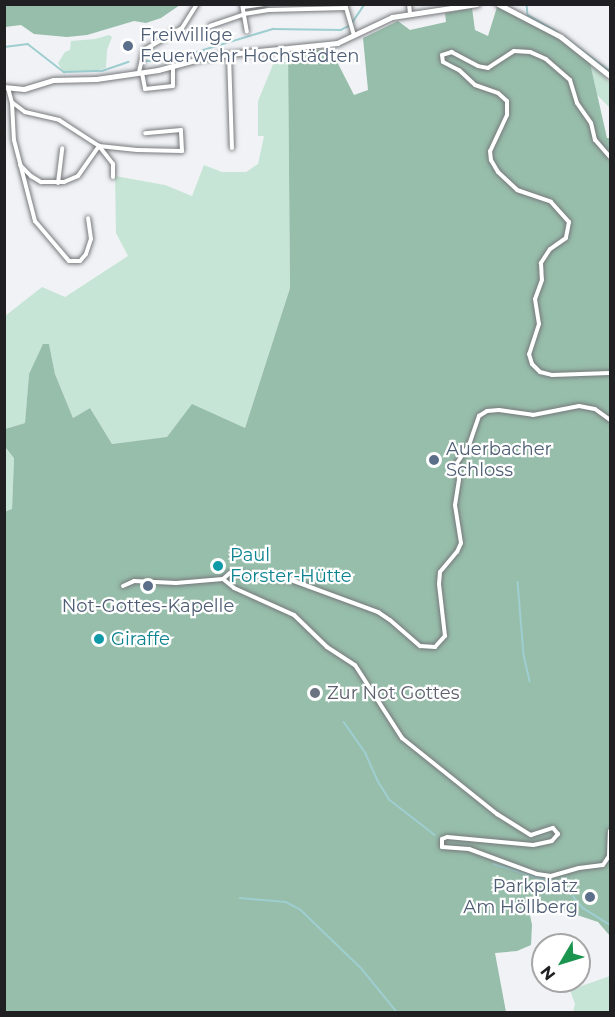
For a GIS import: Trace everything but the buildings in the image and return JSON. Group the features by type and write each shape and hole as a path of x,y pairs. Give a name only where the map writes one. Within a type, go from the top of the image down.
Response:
{"main road":[{"path":"6,87 24,89 53,80 96,78 173,68 203,58 229,54 337,43 355,37 387,19 477,4"},
{"path":"498,4 561,37 610,76"}],"street":[{"path":"173,68 173,86 145,89 141,72 144,50 182,28 197,4"},
{"path":"248,32 243,6 266,4"},
{"path":"409,4 410,15"},
{"path":"210,26 244,14 285,7 346,6 355,37"},
{"path":"610,157 595,140 591,123 577,103 570,80 546,59 530,52 514,51 488,68 478,66 452,52 442,55 443,62 459,70 475,85 504,97 508,110 491,146 493,164 517,189 551,202 564,214 570,226 566,238 550,249 541,263 542,280 535,296 539,324 529,350 532,364 540,372 552,375 610,373"},
{"path":"229,54 232,148"},
{"path":"6,87 12,103 12,123 19,164 34,216 39,228 65,259 72,262 80,261 86,254 91,239 88,218"},
{"path":"12,103 25,112 58,120 99,146 113,164 113,177"},
{"path":"99,146 182,151 181,130 145,133"},
{"path":"19,164 41,182 58,183 78,176 99,146"},
{"path":"58,183 62,148"},
{"path":"24,182 31,176"},
{"path":"123,586 134,581 177,583 223,579 230,573 301,582 378,612 420,646 435,647 445,636 439,584 440,572 459,550 461,543 454,505 459,459 469,445 477,420 487,411 499,410 529,416 566,407 585,406 600,411 610,420"},
{"path":"223,579 249,596 294,615 327,647 355,665 402,738 497,814 531,835 551,828 557,832 557,837 552,841 533,845 444,837 441,842 444,848 476,852 537,874 551,876 574,868 603,865 609,856 610,831"}],"green space":[{"path":"4,5 180,5 161,18 146,23 134,21 87,35 67,37 34,34 21,25 5,27"},
{"path":"497,7 553,35 590,63 607,138 610,138 610,936 598,922 541,903 529,910 532,925 531,945 517,951 495,953 506,1012 5,1012 4,512 12,509 14,458 5,447 5,429 25,423 29,374 43,344 49,344 55,374 73,418 90,408 112,444 167,437 192,404 245,428 290,288 288,54 330,48 354,95 368,90 363,38 398,21 410,30 446,22 445,13 472,8 475,30 488,36"},
{"path":"109,35 112,37 107,50 106,68 89,72 64,72 60,67 58,63 65,52 70,50 71,41"},
{"path":"274,62 288,62 290,288 245,428 112,444 90,408 73,418 55,374 49,344 44,344 29,374 25,423 5,429 5,316 42,287 65,297 128,256 116,233 115,176 165,185 192,196 204,165 222,172 246,172 258,164 264,136 258,136 258,101"},
{"path":"590,63 610,83 610,108 597,95"},
{"path":"4,447 14,457 12,509 5,512"},
{"path":"610,976 610,1012 573,1012 575,1004 571,993 591,993 591,983"}],"waterway":[{"path":"352,23 365,4"},
{"path":"527,4 528,15 557,32"},
{"path":"143,61 167,61 273,29 341,30 349,26"},
{"path":"563,36 610,71"},
{"path":"4,47 28,44 64,72 102,71 128,62"},
{"path":"518,582 524,655 530,681"},
{"path":"344,722 366,754 378,781 390,800 435,835"},
{"path":"494,864 558,882 568,889"},
{"path":"573,896 583,908 610,925"},
{"path":"240,898 286,902 301,910 362,969 397,1012"}],"place":[{"name":"Freiwillige Feuerwehr Hochstädten","path":"128,46"},
{"name":"Auerbacher Schloss","path":"434,460"},
{"name":"Paul Forster-Hütte","path":"218,566"},
{"name":"Not-Gottes-Kapelle","path":"148,586"},
{"name":"Giraffe","path":"99,639"},
{"name":"Zur Not Gottes","path":"315,693"},
{"name":"Parkplatz Am Höllberg","path":"590,897"}]}
